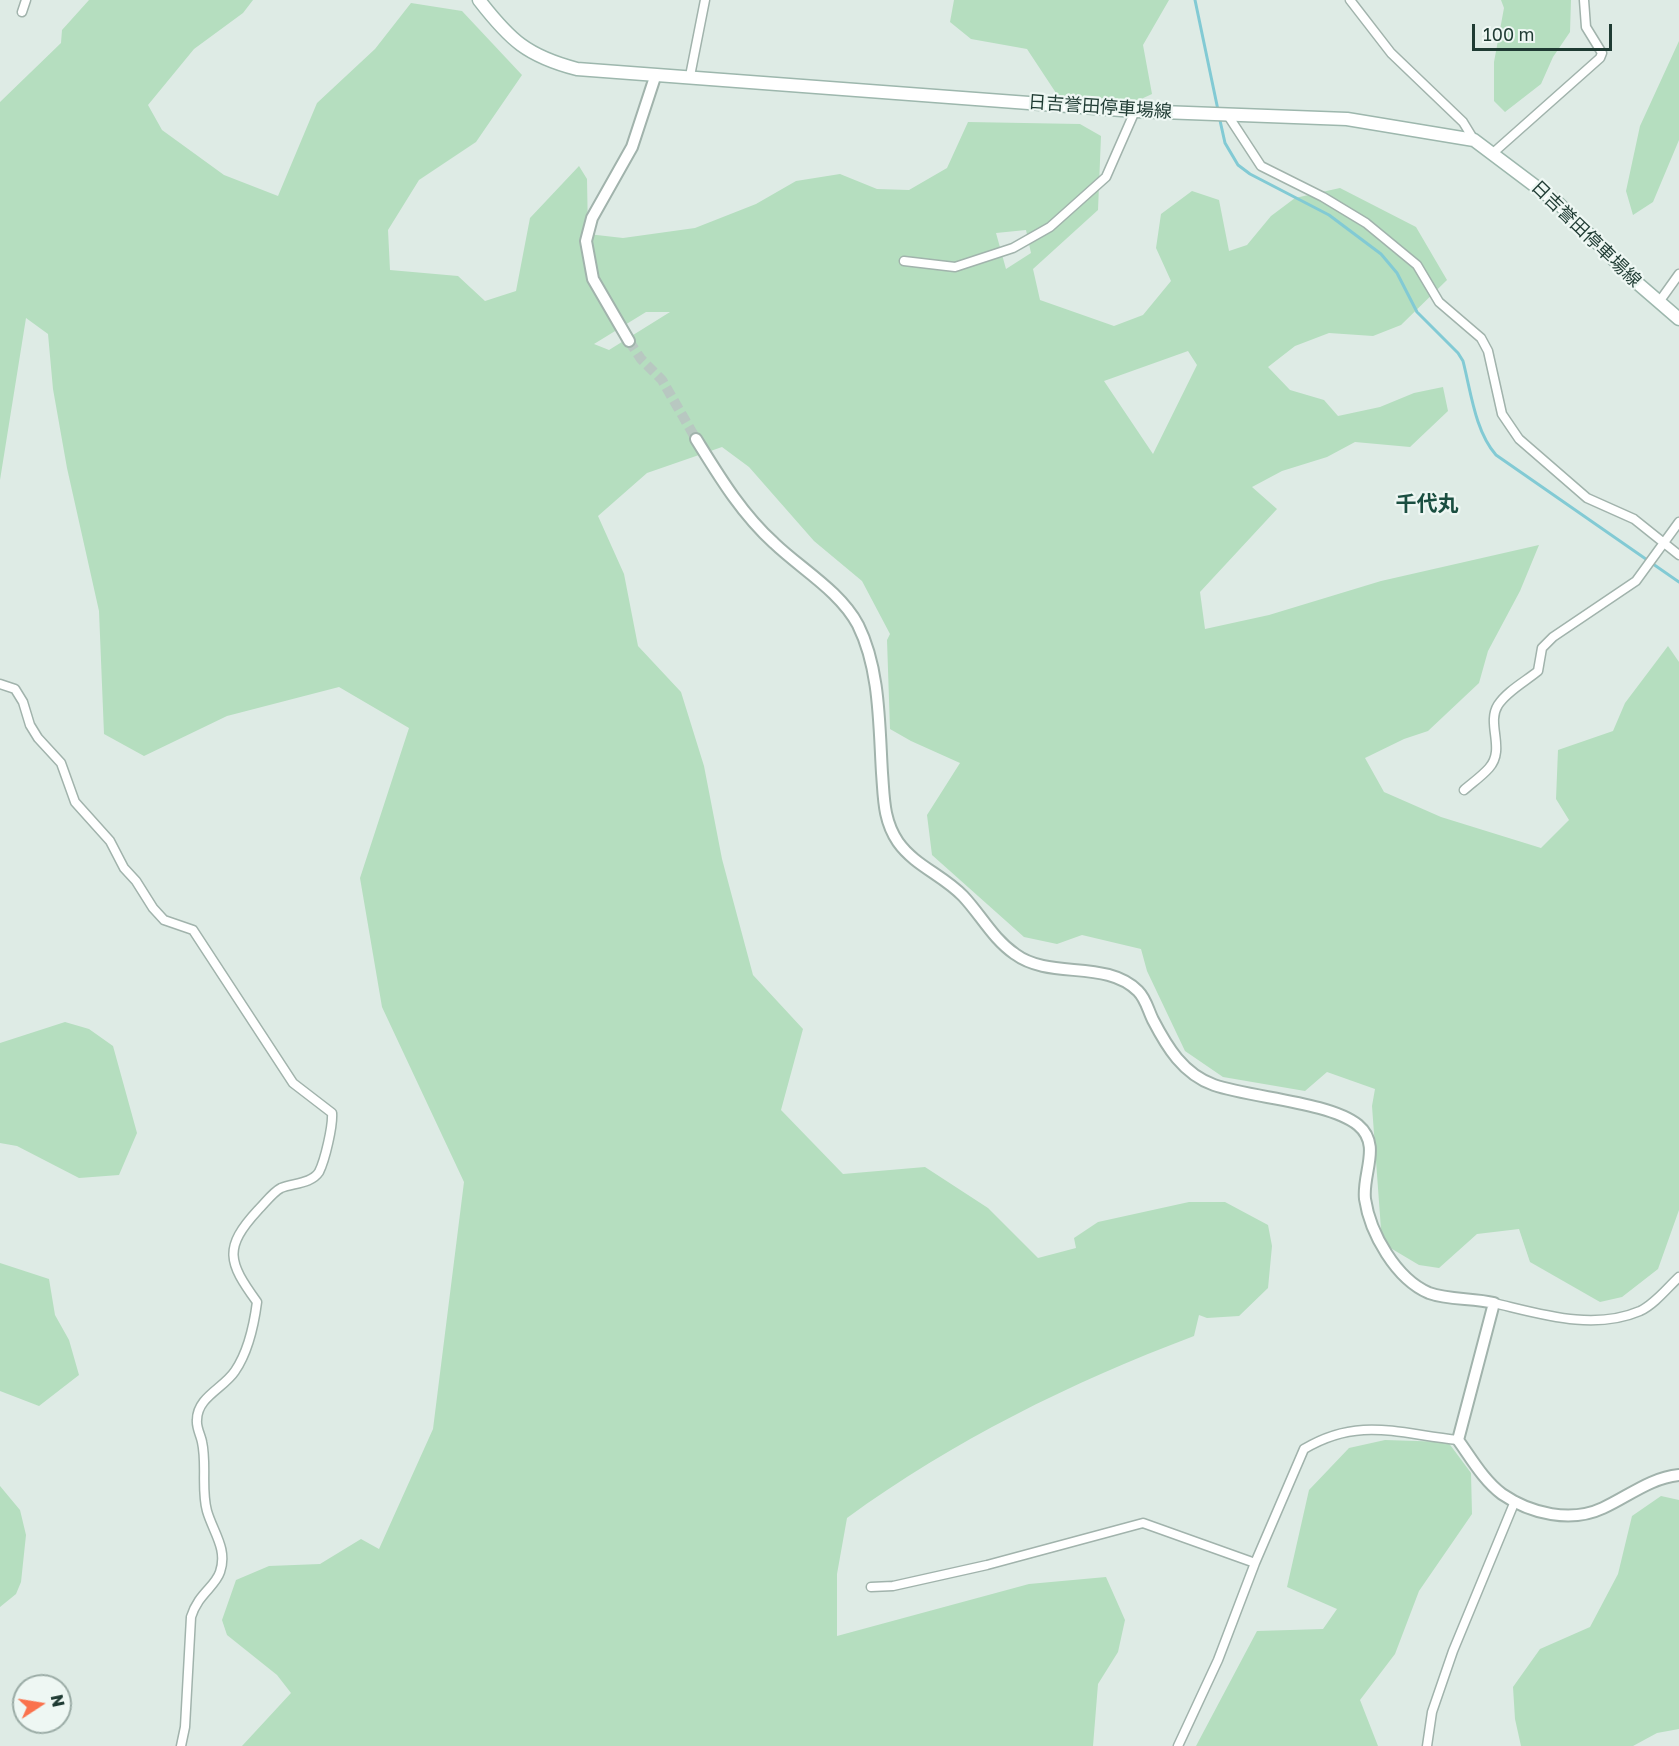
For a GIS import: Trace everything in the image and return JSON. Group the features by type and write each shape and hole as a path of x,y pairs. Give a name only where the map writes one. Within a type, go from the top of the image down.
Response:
{"main road":[{"name":"日吉誉田停車場線","path":"479,0 502,31 526,50 554,63 577,69 655,77 690,76 1134,111 1347,119 1474,140 1558,204 1635,281 1679,319"}],"street":[{"path":"22,12 26,0"},
{"path":"690,76 705,0"},
{"path":"1350,0 1391,53 1463,122 1474,140"},
{"path":"1494,153 1600,58 1602,52 1587,27 1584,0"},
{"path":"629,341 593,279 586,242 592,218 632,147 655,77"},
{"path":"904,261 955,267 1013,248 1050,227 1106,177 1134,111"},
{"path":"1227,114 1261,166 1323,197 1366,223 1417,265 1439,302 1481,338 1488,351 1502,414 1519,439 1587,498 1634,519 1679,555"},
{"path":"1659,302 1679,273"},
{"path":"696,439 744,511 773,543 836,598 856,622 869,652 874,677 884,807 897,840 913,860 962,895 987,927 1018,957 1044,966 1113,977 1139,992 1175,1057 1184,1067 1212,1084 1339,1113 1355,1123 1367,1135 1369,1142 1371,1161 1365,1196 1369,1213 1388,1256 1410,1282 1431,1294 1494,1303 1566,1320 1601,1319 1641,1311 1679,1277"},
{"path":"1464,790 1490,768 1496,755 1497,738 1493,720 1498,705 1538,671 1542,648 1553,637 1636,581 1679,522"},
{"path":"0,684 15,689 38,738 61,763 75,802 111,842 124,868 136,881 153,908 164,920 193,930 293,1083 332,1113 332,1123 319,1172 311,1179 279,1189 236,1238 232,1258 242,1282 257,1302 243,1358 233,1374 206,1400 196,1420 205,1468 206,1509 223,1550 220,1573 195,1603 191,1617 185,1727 181,1746"},
{"path":"1458,1440 1494,1303"},
{"path":"1178,1746 1218,1660 1255,1563 1304,1449 1323,1438 1363,1428 1458,1440 1497,1489 1515,1501 1547,1514 1577,1516 1602,1509 1661,1477 1679,1475"},
{"path":"1427,1746 1432,1712 1453,1651 1515,1501"},
{"path":"871,1587 893,1586 987,1565 1143,1523 1255,1563"}],"green space":[{"path":"89,0 253,0 243,13 194,49 148,105 162,130 224,175 278,196 317,103 375,49 411,3 462,11 522,75 476,142 419,180 388,230 390,270 458,276 485,301 516,291 530,218 579,166 587,179 588,234 623,238 695,228 756,204 796,181 840,174 877,189 909,190 947,168 968,122 1080,124 1101,136 1098,210 1033,269 1040,300 1114,326 1143,315 1171,281 1156,248 1161,214 1192,191 1219,200 1229,251 1247,245 1271,216 1295,198 1340,188 1416,227 1447,280 1401,325 1373,336 1329,333 1295,346 1268,367 1290,390 1324,400 1338,416 1380,407 1414,393 1443,387 1448,411 1410,447 1355,442 1327,457 1282,471 1252,487 1277,509 1200,592 1205,629 1269,615 1381,581 1539,545 1520,591 1488,651 1479,683 1428,731 1404,739 1365,758 1384,792 1441,817 1541,848 1569,820 1556,799 1558,750 1613,731 1625,703 1668,646 1679,662 1679,1210 1658,1269 1622,1297 1600,1302 1530,1262 1519,1229 1477,1234 1439,1268 1419,1265 1382,1243 1372,1106 1375,1089 1327,1072 1305,1091 1223,1077 1185,1051 1147,971 1141,949 1082,935 1057,944 1024,937 932,855 927,815 960,763 890,729 887,640 890,634 862,581 814,541 749,467 722,447 647,473 598,516 624,574 638,646 681,692 704,766 722,859 753,975 803,1029 781,1110 843,1174 925,1167 988,1208 1038,1258 1076,1248 1074,1238 1098,1222 1189,1202 1225,1202 1268,1225 1272,1246 1268,1288 1239,1316 1207,1318 1199,1315 1194,1336 1103,1373 1014,1415 929,1463 847,1518 837,1574 837,1636 1029,1584 1106,1577 1125,1620 1118,1652 1098,1684 1093,1746 242,1746 291,1693 277,1675 227,1635 222,1620 236,1580 269,1566 320,1564 361,1539 379,1549 433,1429 464,1182 382,1007 360,878 409,728 339,687 227,716 144,756 104,734 99,611 67,468 53,389 48,334 26,318 0,480 0,102 61,43 62,30","holes":["1026,230 1031,253 1006,269 996,233","646,312 670,312 609,350 594,344","1188,351 1197,365 1153,454 1104,381"]},
{"path":"954,0 1169,0 1143,45 1152,94 1139,100 1058,96 1027,49 971,39 950,22"},
{"path":"1501,0 1571,0 1570,32 1553,57 1541,84 1505,112 1494,101 1494,62 1504,8"},
{"path":"1679,41 1679,140 1653,202 1633,215 1626,191 1640,126"},
{"path":"65,1022 89,1029 113,1046 137,1133 119,1175 79,1178 17,1146 0,1143 0,1043"},
{"path":"0,1263 49,1279 55,1315 69,1340 79,1375 39,1406 0,1391"},
{"path":"1385,1440 1448,1442 1471,1473 1472,1514 1419,1591 1395,1654 1360,1700 1378,1746 1196,1746 1257,1631 1323,1629 1337,1609 1287,1587 1309,1490 1349,1448"},
{"path":"0,1486 20,1510 26,1535 21,1582 16,1594 0,1607"},
{"path":"1661,1496 1679,1500 1679,1729 1657,1733 1633,1746 1521,1746 1515,1719 1513,1687 1540,1649 1590,1627 1618,1574 1632,1516"}],"waterway":[{"path":"1195,0 1218,110"},
{"path":"1219,116 1225,143 1238,165 1250,174 1329,215 1381,254 1397,273 1417,312 1458,353 1463,361 1478,423 1496,455 1679,582"}],"tunnel":[{"path":"629,341 641,359 662,380 696,439"}],"district":[{"name":"千代丸","path":"1427,504"}]}
